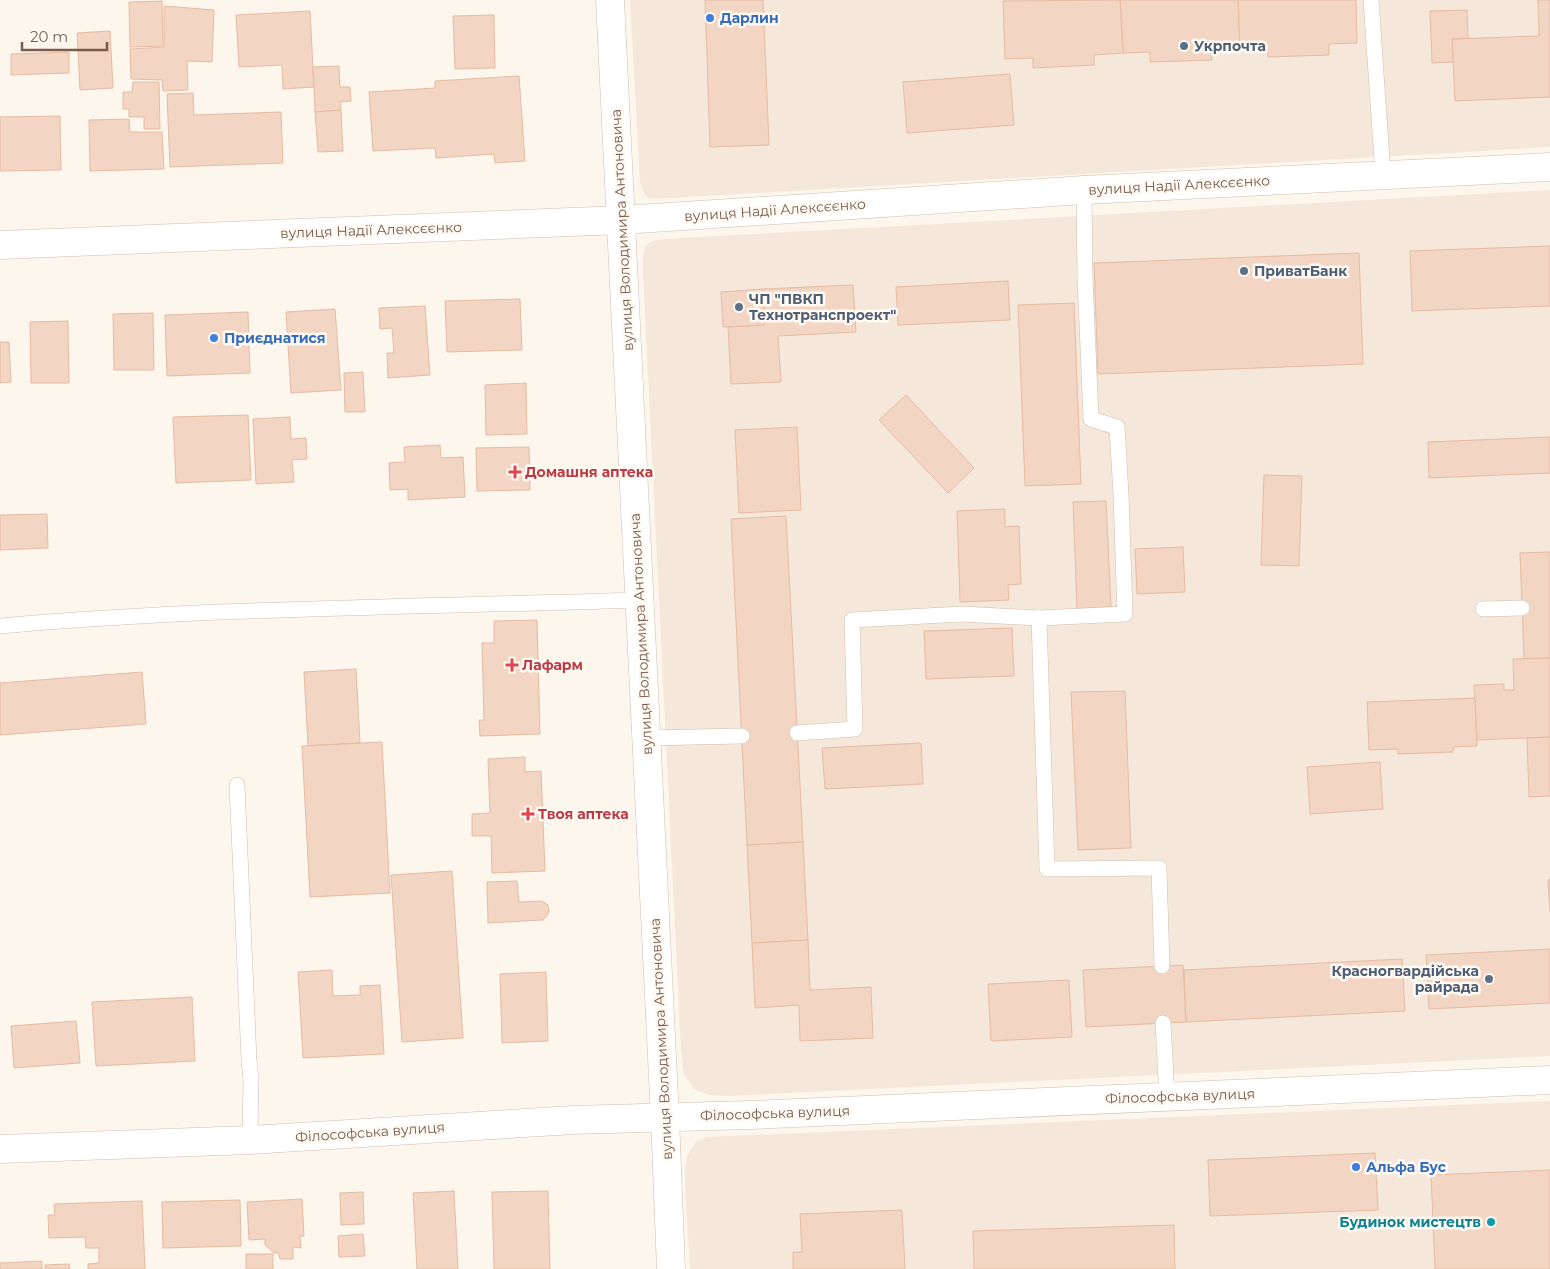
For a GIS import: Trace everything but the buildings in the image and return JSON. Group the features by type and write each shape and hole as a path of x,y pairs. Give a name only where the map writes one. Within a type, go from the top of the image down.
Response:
{"street":[{"name":"вулиця Володимира Антоновича","path":"610,0 666,1118 670,1269"},
{"name":"вулиця Надії Алексєєнко","path":"0,245 622,220 1084,190 1550,167"},
{"name":"Філософська вулиця","path":"0,1149 250,1140 574,1120 666,1118 1550,1080"}],"lane":[{"path":"1371,0 1383,175"},
{"path":"797,733 855,730 852,620 962,614 1039,618 1125,614 1122,494 1117,427 1091,419 1085,277 1084,190"},
{"path":"0,626 66,620 278,610 640,600"},
{"path":"1483,609 1522,608"},
{"path":"1039,618 1047,869 1159,868 1162,966"},
{"path":"646,738 742,736"},
{"path":"237,785 251,1080 250,1140"},
{"path":"1163,1023 1166,1096"}],"shaded area":[{"path":"630,0 1550,0 1550,147 653,199 648,198 640,182"},
{"path":"1550,190 1550,1056 727,1096 709,1095 695,1090 684,1074 681,1050 643,273 645,247 655,240 681,238"},
{"path":"1550,1101 1550,1269 690,1269 685,1168 691,1149 697,1141 707,1137"}],"place":[{"name":"Дарлин","path":"710,18"},
{"name":"Укрпочта","path":"1184,46"},
{"name":"ПриватБанк","path":"1244,271"},
{"name":"ЧП \"ПВКП Технотранспроект\"","path":"739,307"},
{"name":"Приєднатися","path":"214,338"},
{"name":"Домашня аптека","path":"515,472"},
{"name":"Лафарм","path":"512,665"},
{"name":"Твоя аптека","path":"528,814"},
{"name":"Красногвардійська райрада","path":"1489,979"},
{"name":"Альфа Бус","path":"1356,1167"},
{"name":"Будинок мистецтв","path":"1491,1222"}]}
